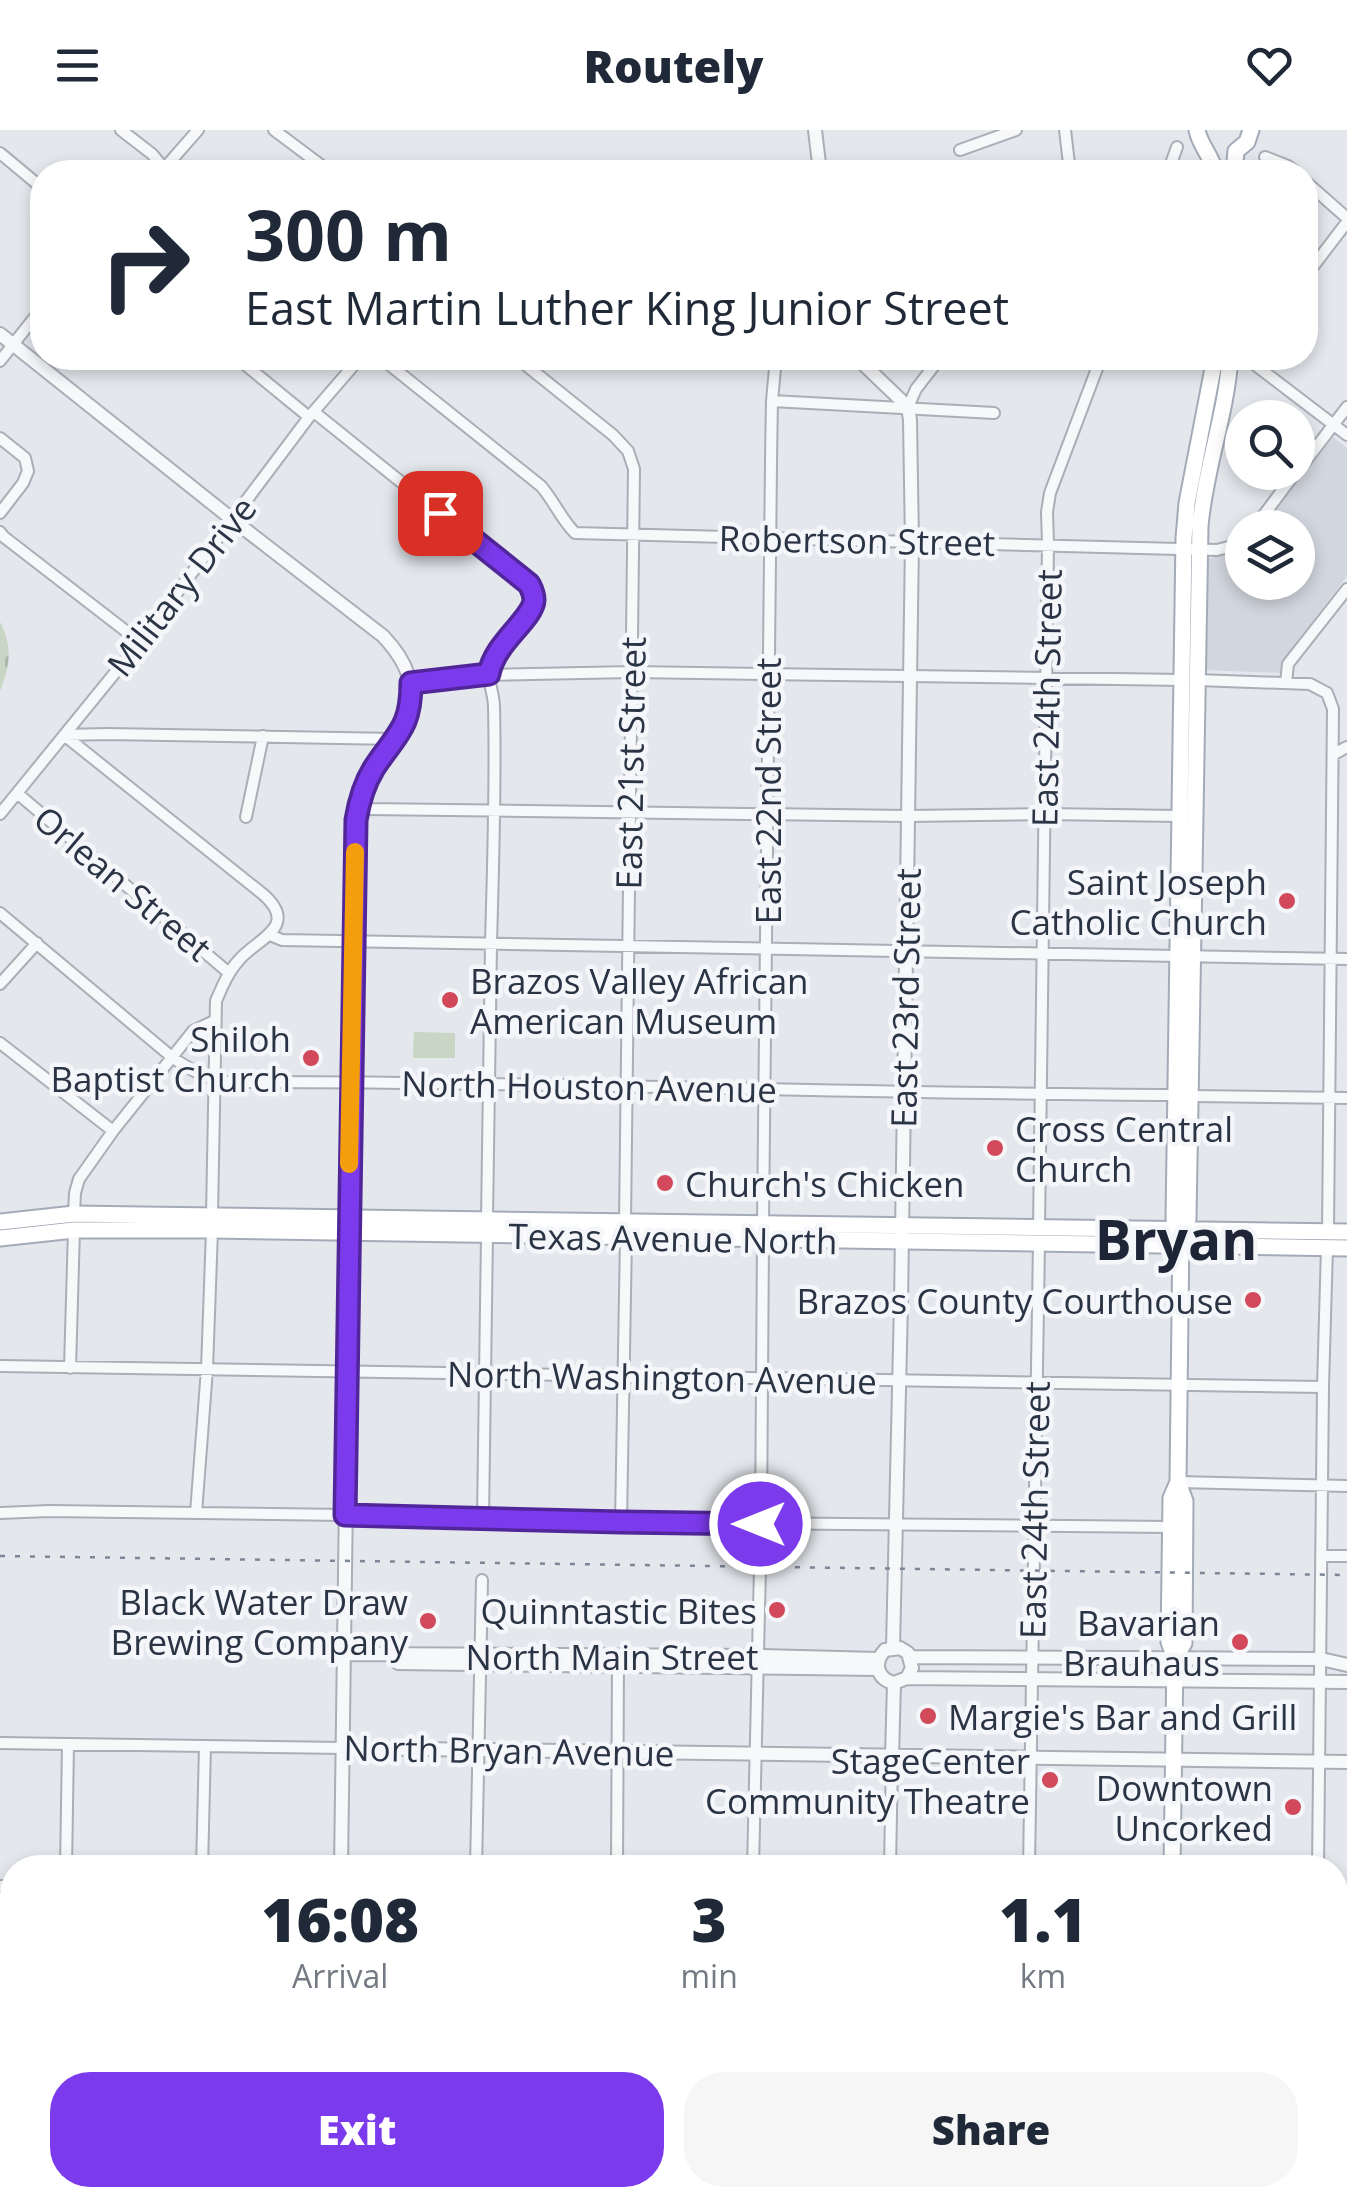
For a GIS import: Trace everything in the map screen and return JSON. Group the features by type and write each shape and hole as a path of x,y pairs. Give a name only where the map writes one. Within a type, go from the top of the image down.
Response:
{"main road":[{"path":"1197,130 1201,142 1218,153 1236,151 1248,142 1251,130"},
{"path":"1208,149 1211,160"},
{"path":"1235,160 1236,151"},
{"path":"1175,1658 1184,1643 1185,1501 1178,1482 1181,1237 1188,1219 1183,1096 1191,549 1226,392 1225,370"},
{"path":"1185,957 1180,816 1189,680"},
{"name":"Texas Avenue North","path":"0,1222 1181,1237 1328,1240 1347,1248"},
{"name":"Texas Avenue North","path":"0,1238 74,1222"},
{"name":"Texas Avenue North","path":"1328,1240 1347,1232"},
{"path":"1172,1855 1175,1658 1168,1642 1171,1498 1178,1482"}],"street":[{"path":"121,130 156,160"},
{"path":"173,160 198,130"},
{"path":"274,130 314,160"},
{"path":"815,130 819,160"},
{"path":"960,150 1016,130"},
{"path":"1065,130 1069,160"},
{"path":"1172,160 1177,147"},
{"path":"0,153 30,178"},
{"path":"1265,158 1271,160"},
{"path":"1318,193 1347,220 1318,259"},
{"path":"0,361 30,323"},
{"path":"0,334 30,359"},
{"path":"43,370 384,636 398,651 411,683 407,721 364,786 356,820 342,1855"},
{"path":"253,370 529,584 532,591 533,604 498,650 489,674 494,700 495,811 484,1519"},
{"name":"Military Drive","path":"0,814 140,642 312,414 350,370"},
{"name":"Robertson Street","path":"396,370 541,486 575,534 1225,548"},
{"name":"East 21st Street","path":"532,370 613,435 628,451 634,469 621,1522"},
{"name":"East 22nd Street","path":"754,1855 767,674 775,370"},
{"path":"870,370 908,407"},
{"path":"908,407 931,370"},
{"name":"East 24th Street","path":"1029,1855 1047,512 1050,494 1096,370"},
{"path":"1262,370 1347,435"},
{"path":"772,401 994,413"},
{"name":"East 23rd Street","path":"892,1648 912,542 908,407"},
{"path":"1315,448 1347,407"},
{"path":"0,438 25,458 28,472 0,513"},
{"path":"1268,510 1283,490"},
{"path":"0,532 140,642"},
{"path":"1286,682 1288,664 1347,589"},
{"path":"411,683 489,674 632,672 1286,682 1310,684 1327,693 1334,709 1334,754 1318,1855"},
{"path":"64,735 396,739"},
{"path":"64,735 272,902 278,917 270,935 240,958 228,973 216,1002 207,1370 196,1514"},
{"path":"246,817 263,736"},
{"path":"1334,754 1347,747"},
{"name":"Orlean Street","path":"17,793 228,973"},
{"path":"358,806 495,811 1180,816"},
{"path":"1333,819 1346,819"},
{"name":"North Houston Avenue","path":"0,913 173,1058 190,1070 227,1082 489,1082 1347,1098"},
{"path":"270,935 282,940 353,942 1347,959"},
{"path":"0,984 36,943"},
{"path":"70,1368 75,1193 79,1179 193,1031 214,1022"},
{"path":"0,1043 113,1131"},
{"name":"North Washington Avenue","path":"0,1366 1323,1387"},
{"path":"1178,1482 1347,1486"},
{"path":"0,1513 1170,1526"},
{"path":"1321,1556 1347,1556"},
{"path":"476,1855 482,1580"},
{"path":"890,1855 892,1757 901,1680 912,1668 904,1650 885,1650 878,1664 884,1679 901,1680 1347,1682"},
{"name":"North Main Street","path":"345,1657 878,1664"},
{"path":"910,1657 1321,1659 1347,1665"},
{"path":"617,1855 618,1661"},
{"name":"North Bryan Avenue","path":"0,1743 1347,1762"},
{"path":"66,1855 68,1744"},
{"path":"202,1855 205,1746"}],"shaded area":[{"path":"1333,437 1347,448 1347,576 1289,652 1280,673 1205,670 1206,559 1225,555 1225,600 1315,600 1315,510 1275,510 1291,490 1315,490 1315,460"}],"green space":[{"path":"0,622 9,656 0,691"},
{"path":"414,1032 455,1033 455,1058 413,1058"}],"railway":[{"path":"0,1556 1347,1575"}],"slow traffic":[{"path":"349,1164 355,852"}],"place":[{"name":"Saint Joseph Catholic Church","path":"1287,901"},
{"name":"Brazos Valley African American Museum","path":"450,1000"},
{"name":"Shiloh Baptist Church","path":"311,1058"},
{"name":"Cross Central Church","path":"995,1148"},
{"name":"Church's Chicken","path":"665,1183"},
{"name":"Brazos County Courthouse","path":"1253,1300"},
{"name":"Quinntastic Bites","path":"777,1610"},
{"name":"Black Water Draw Brewing Company","path":"428,1621"},
{"name":"Bavarian Brauhaus","path":"1240,1642"},
{"name":"Margie's Bar and Grill","path":"928,1716"},
{"name":"StageCenter Community Theatre","path":"1050,1780"},
{"name":"Downtown Uncorked","path":"1293,1807"}],"district":[{"name":"Bryan","path":"1176,1238"}],"route":[{"path":"440,513 529,584 534,598 530,610 498,650 489,674 411,683 407,721 364,786 356,820 345,1515 760,1524"}]}
